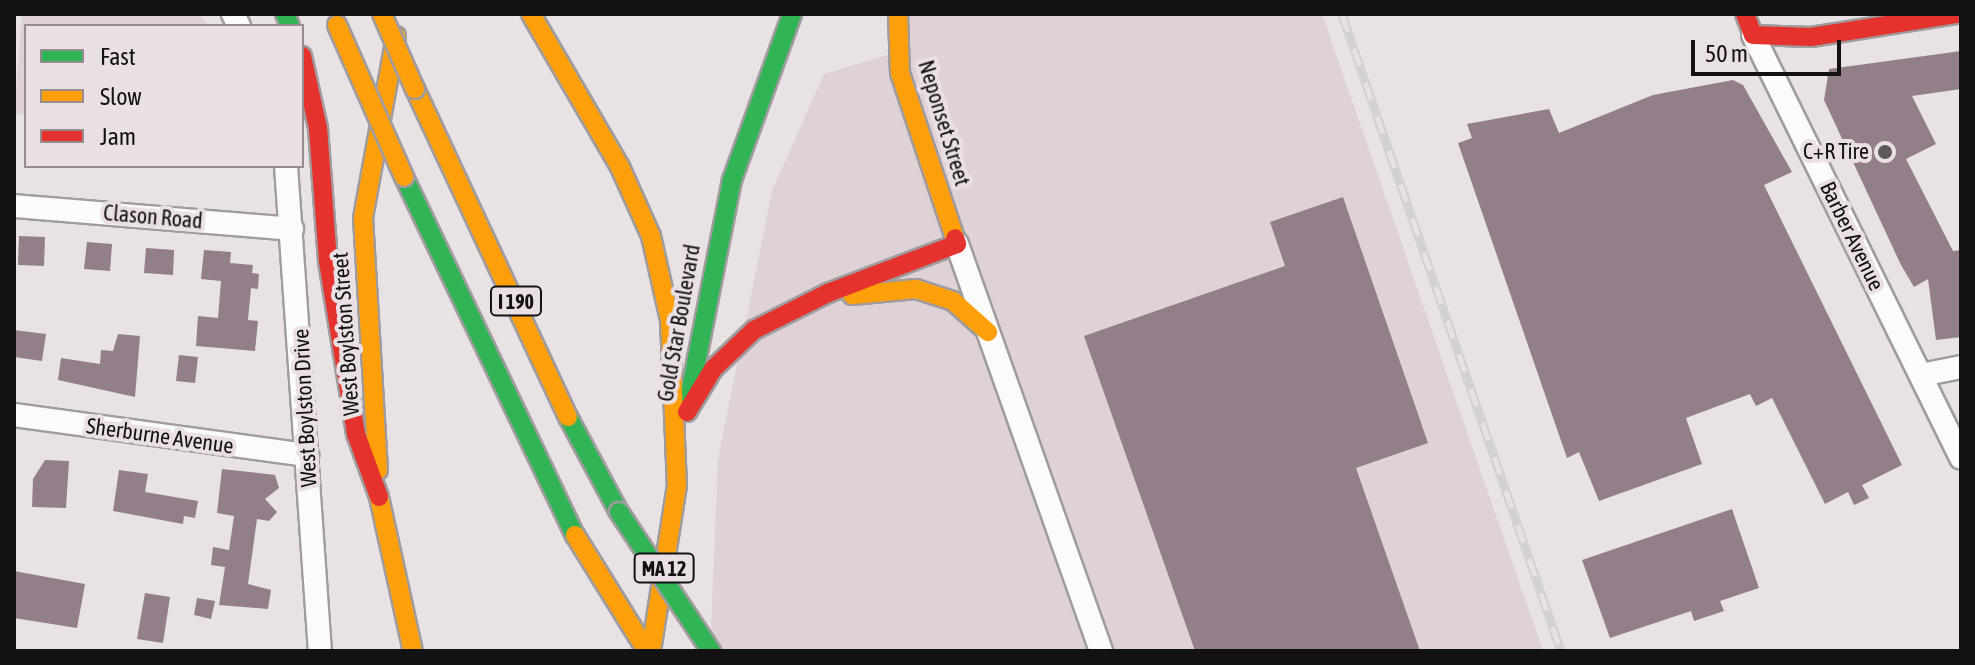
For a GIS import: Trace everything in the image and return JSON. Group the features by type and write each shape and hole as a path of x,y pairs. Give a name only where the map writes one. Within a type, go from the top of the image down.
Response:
{"main road":[{"path":"363,218 356,113 369,40 379,14"},
{"name":"I 190","path":"379,14 575,432 619,512 711,651"},
{"name":"West Boylston Street","path":"402,14 376,123 363,218 379,497 413,651"},
{"path":"506,14 620,167"},
{"path":"531,14 620,167 651,236 670,320 677,485"},
{"name":"Gold Star Boulevard","path":"649,651 687,412 732,180 792,14"},
{"name":"Neponset Street","path":"898,14 900,73 957,244"},
{"path":"1813,14 1841,33"},
{"path":"1749,25 1841,33 1957,14"},
{"name":"I 190","path":"334,20 520,431 609,594 649,651"},
{"path":"304,65 318,128 328,261 356,434 379,497"},
{"path":"687,412 713,369 744,337 821,296 957,244"},
{"path":"821,296 916,289 953,301 988,332"}],"street":[{"name":"Barber Avenue","path":"1749,25 1961,458"},
{"name":"West Boylston Drive","path":"286,168 320,651"},
{"name":"Clason Road","path":"14,206 292,229"},
{"path":"957,244 1101,651"},
{"path":"1921,375 1961,367"},
{"name":"Sherburne Avenue","path":"14,415 307,455"}],"shaded area":[{"path":"22,14 199,14 206,24 24,24 24,115 14,114"},
{"path":"908,14 1322,14 1543,651 710,651 718,459 772,191 824,74 910,48"}],"building":[{"name":"C+R Tire","path":"1961,51 1961,89 1912,96 1936,144 1906,159 1953,251 1961,250 1961,337 1936,340 1928,279 1914,287 1901,265 1824,100 1829,69"},
{"path":"1733,80 1743,85 1792,172 1764,185 1902,465 1862,485 1869,498 1854,505 1848,492 1825,504 1772,398 1756,406 1750,394 1686,418 1702,464 1599,501 1579,452 1567,458 1458,143 1472,138 1467,124 1549,109 1559,133 1653,95"},
{"path":"1343,197 1428,443 1356,468 1420,651 1195,651 1084,336 1285,266 1270,222"},
{"path":"19,236 45,237 44,266 18,265"},
{"path":"87,242 112,244 110,271 84,269"},
{"path":"146,248 174,250 173,275 144,273"},
{"path":"204,250 231,252 230,263 253,265 252,273 259,274 258,289 251,288 248,320 258,321 255,351 196,346 198,316 218,318 221,281 201,279"},
{"path":"14,330 46,334 42,361 14,357"},
{"path":"118,334 140,336 135,397 58,380 61,358 100,364 101,350 113,351"},
{"path":"179,355 198,357 195,383 176,381"},
{"path":"45,460 69,461 66,508 32,507 33,479"},
{"path":"222,469 275,475 279,488 265,499 277,512 269,521 257,519 248,584 271,590 268,609 219,605 225,567 211,565 213,547 229,550 234,516 217,513"},
{"path":"119,470 148,474 145,492 198,501 195,518 184,516 183,524 113,511"},
{"path":"1732,509 1759,588 1720,601 1724,611 1694,621 1691,611 1610,638 1582,560"},
{"path":"14,571 85,584 77,628 14,618"},
{"path":"145,593 170,597 163,643 137,639"},
{"path":"197,598 215,601 211,619 194,615"}],"railway":[{"path":"1342,14 1561,651"}],"traffic: fast":[{"path":"285,14 289,24"},
{"path":"689,399 732,180 792,14"},
{"path":"404,177 575,535"},
{"path":"568,417 619,512"},
{"path":"619,512 711,651"}],"traffic: slow":[{"path":"382,14 415,89"},
{"path":"531,14 620,167 651,236 670,320 677,485"},
{"path":"898,14 900,73 955,238"},
{"path":"337,25 404,177"},
{"path":"378,470 363,218 396,36"},
{"path":"415,89 568,417"},
{"path":"852,295 916,289 953,301 988,332"},
{"path":"651,651 677,485"},
{"path":"379,497 413,651"},
{"path":"575,535 647,651"}],"traffic: jam":[{"path":"1745,14 1753,35 1811,37 1957,14"},
{"path":"304,65 318,128 328,261 356,434 379,497"},
{"path":"687,412 713,369 754,330 828,293 957,244 955,238"}],"place":[{"name":"C+R Tire","path":"1885,152"}]}
